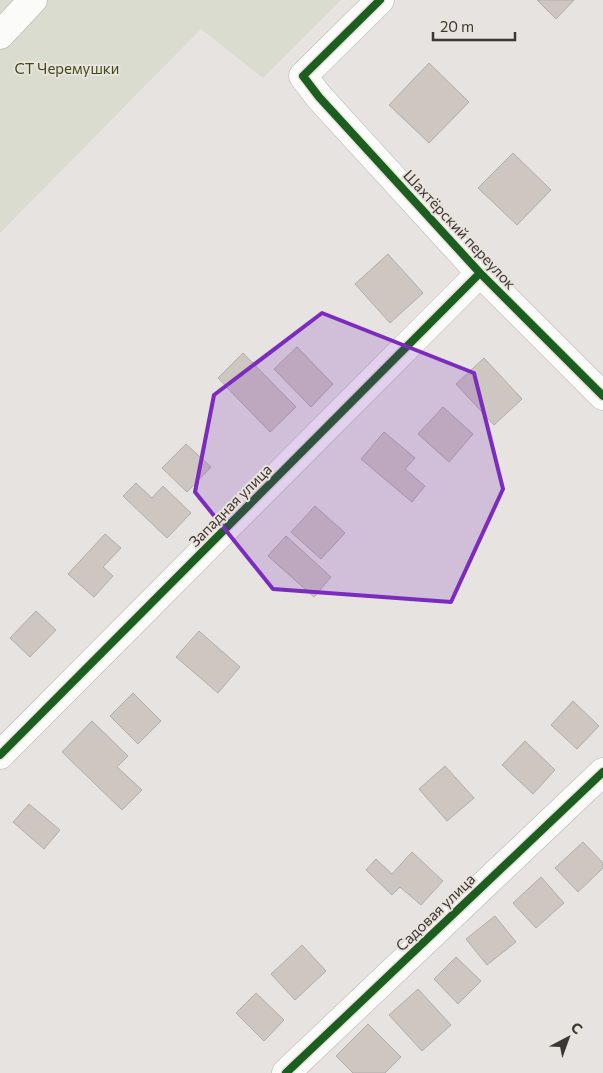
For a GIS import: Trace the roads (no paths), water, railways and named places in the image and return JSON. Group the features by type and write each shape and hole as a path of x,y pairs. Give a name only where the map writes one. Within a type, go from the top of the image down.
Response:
{"street":[{"path":"0,35 34,0"},
{"name":"Шахтёрский переулок","path":"380,0 303,76 319,97 480,273 603,396"},
{"name":"Западная улица","path":"0,755 480,273"},
{"name":"Садовая улица","path":"286,1073 603,772"}],"park label":[{"name":"СТ Черемушки","path":"67,68"}]}
